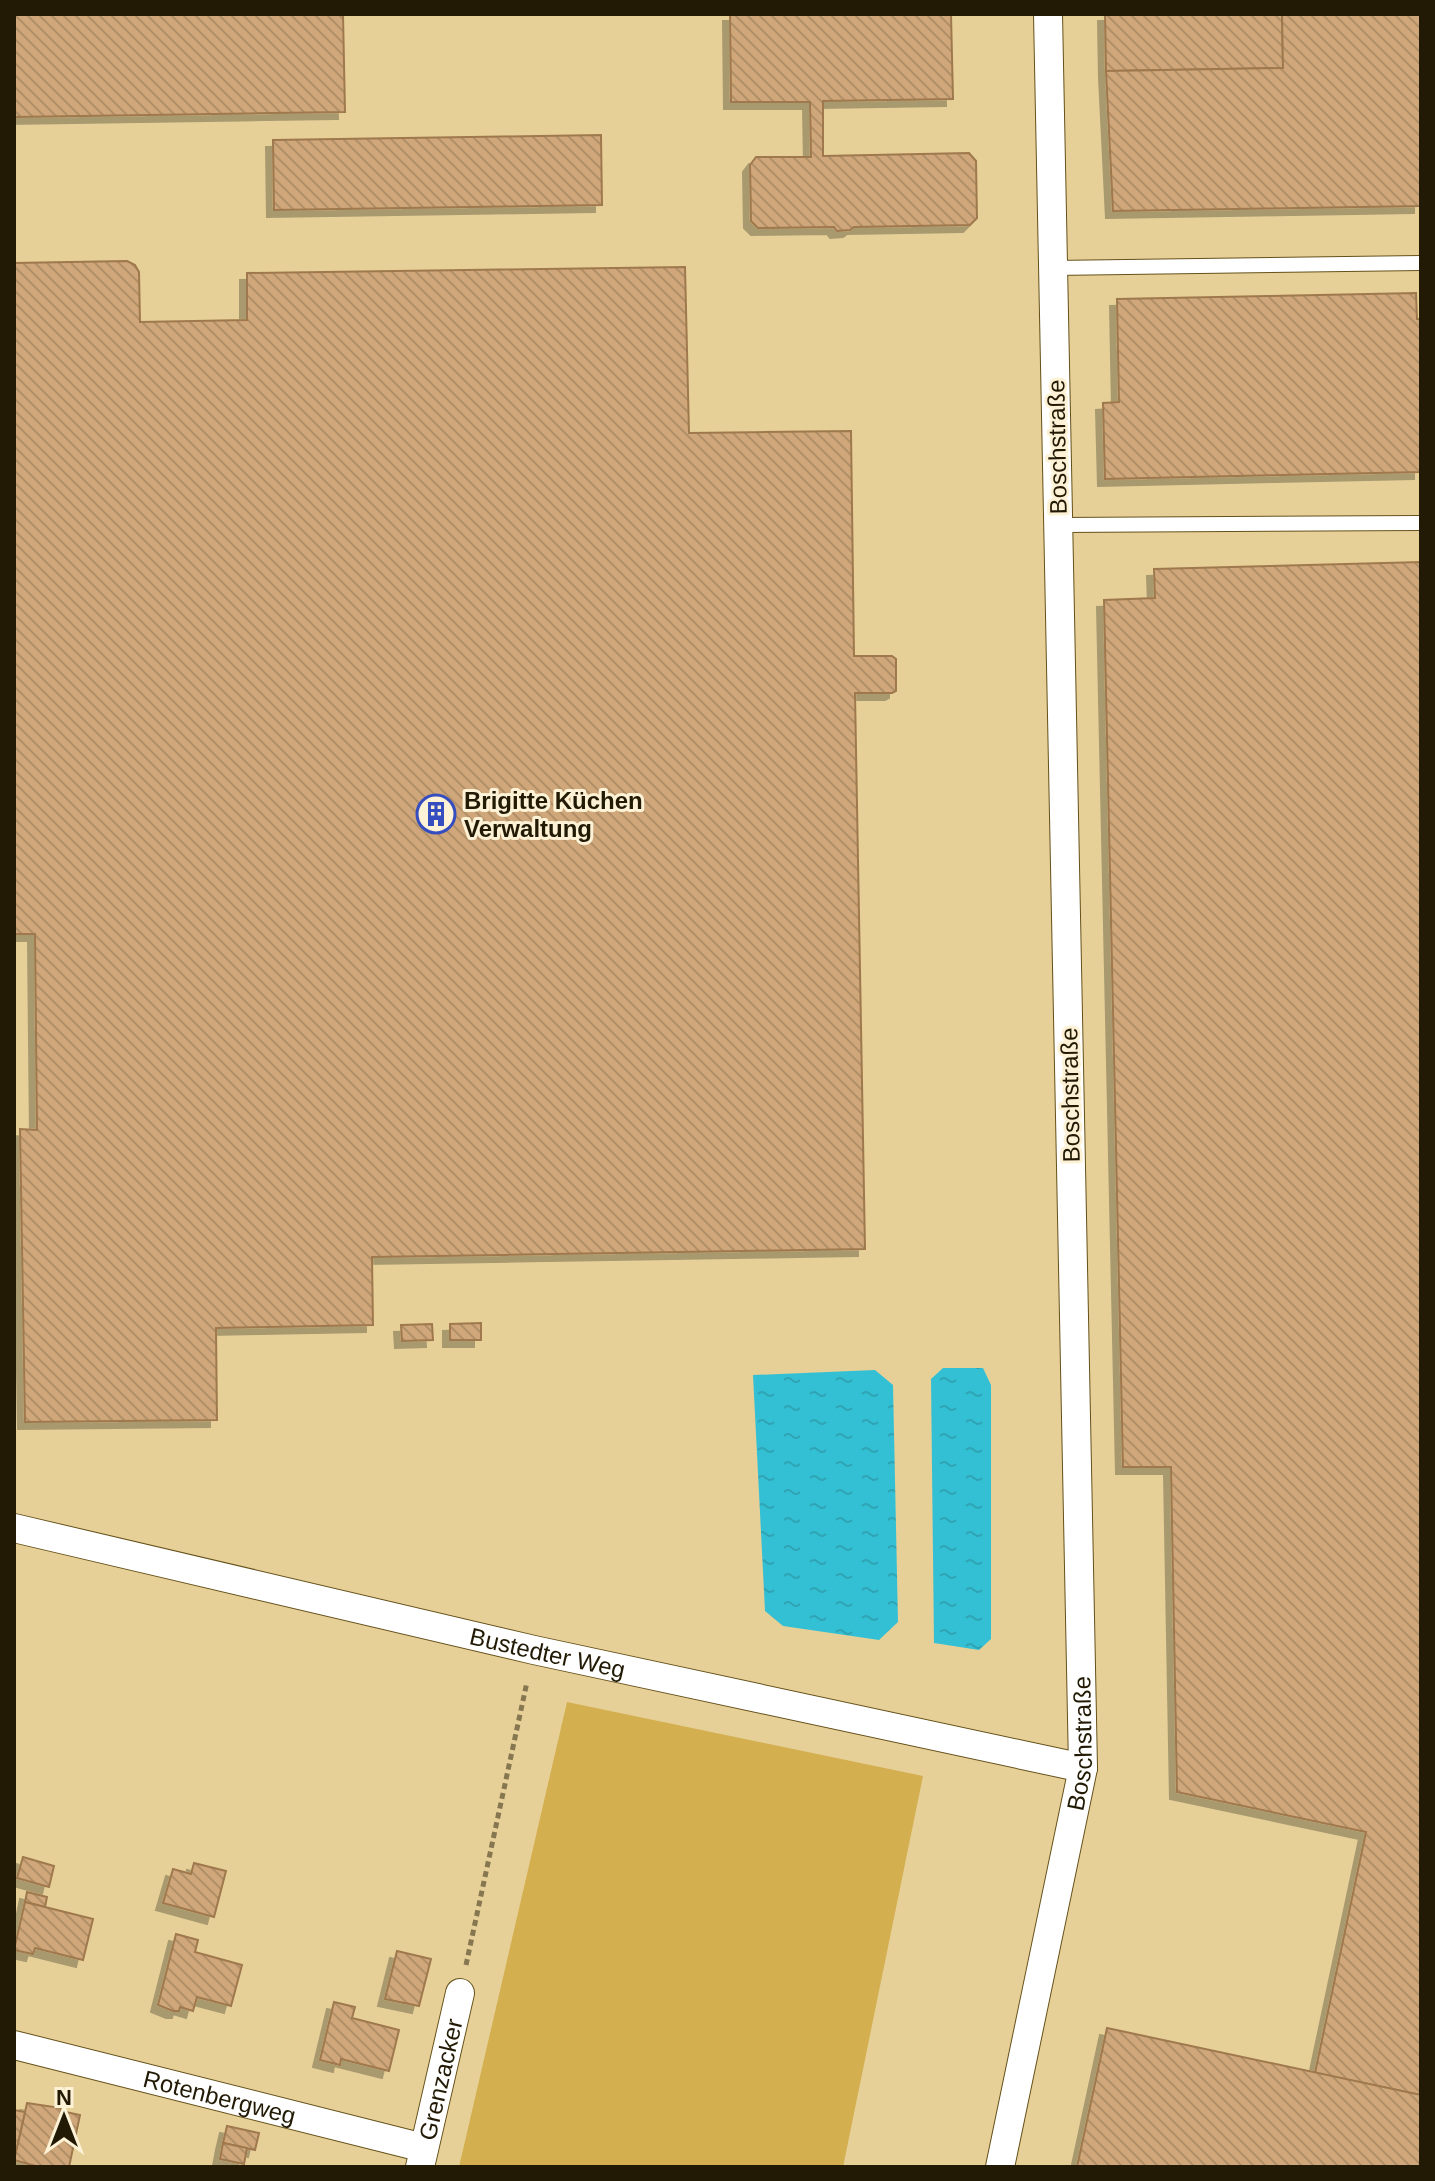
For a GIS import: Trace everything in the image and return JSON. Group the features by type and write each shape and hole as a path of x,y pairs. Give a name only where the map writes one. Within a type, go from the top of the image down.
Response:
{"street":[{"name":"Boschstraße","path":"1000,2167 1083,1768 1048,14"},
{"name":"Bustedter Weg","path":"14,1528 534,1650 1083,1768"},
{"name":"Grenzacker","path":"422,2157 460,1993"},
{"name":"Rotenbergweg","path":"14,2045 422,2157"}],"lane":[{"path":"1053,268 1421,263"},
{"path":"1059,525 1421,523"}],"path":[{"path":"460,1993 534,1650"}],"shaded area":[{"path":"567,1702 923,1776 843,2167 459,2167"}],"water":[{"path":"943,1368 983,1368 991,1385 991,1639 979,1650 934,1643 931,1379"},
{"path":"875,1370 893,1385 898,1622 879,1640 783,1626 765,1611 753,1375"}],"building":[{"path":"14,14 343,14 345,112 14,117"},
{"path":"730,14 951,14 953,99 823,101 823,156 969,153 976,161 977,218 970,225 854,227 837,231 834,227 758,228 751,221 750,165 756,157 811,157 810,102 731,102"},
{"path":"1105,14 1282,14 1283,68 1106,71"},
{"path":"1282,14 1421,14 1421,206 1113,211 1106,71 1283,68"},
{"path":"601,135 602,205 274,210 273,140"},
{"name":"Brigitte Küchen Verwaltung","path":"127,261 135,265 139,272 140,322 247,320 247,273 685,267 689,433 851,431 854,656 892,656 896,659 896,691 855,693 865,1249 372,1257 373,1325 216,1328 217,1420 25,1422 20,1129 37,1130 35,934 14,934 14,263"},
{"path":"1416,293 1417,319 1421,319 1421,472 1105,479 1103,403 1119,402 1117,299"},
{"path":"1421,562 1421,2095 1315,2073 1366,1832 1177,1792 1171,1467 1123,1467 1104,600 1155,598 1154,569"},
{"path":"481,1323 481,1340 450,1340 450,1324"},
{"path":"432,1324 433,1340 402,1341 401,1325"},
{"path":"23,1857 54,1866 49,1887 17,1878"},
{"path":"194,1863 226,1871 214,1917 163,1903 173,1869 191,1874"},
{"path":"27,1892 47,1897 45,1907 25,1902"},
{"path":"25,1902 93,1919 83,1960 35,1948 33,1954 14,1950"},
{"path":"176,1934 198,1940 195,1952 242,1965 231,2006 197,1997 193,2011 180,2007 179,2011 173,2011 158,2005"},
{"path":"397,1951 431,1959 419,2006 385,1999"},
{"path":"334,2002 355,2007 352,2018 399,2030 389,2071 341,2059 340,2065 320,2060"},
{"path":"1107,2028 1421,2095 1421,2167 1077,2167"},
{"path":"27,2103 61,2108 61,2111 80,2115 69,2167 39,2167 14,2160"},
{"path":"14,2110 25,2112 14,2160"},
{"path":"227,2126 259,2133 255,2150 223,2143"},
{"path":"223,2143 247,2148 244,2164 220,2159"}],"place":[{"name":"Brigitte Küchen Verwaltung","path":"436,814"}]}
